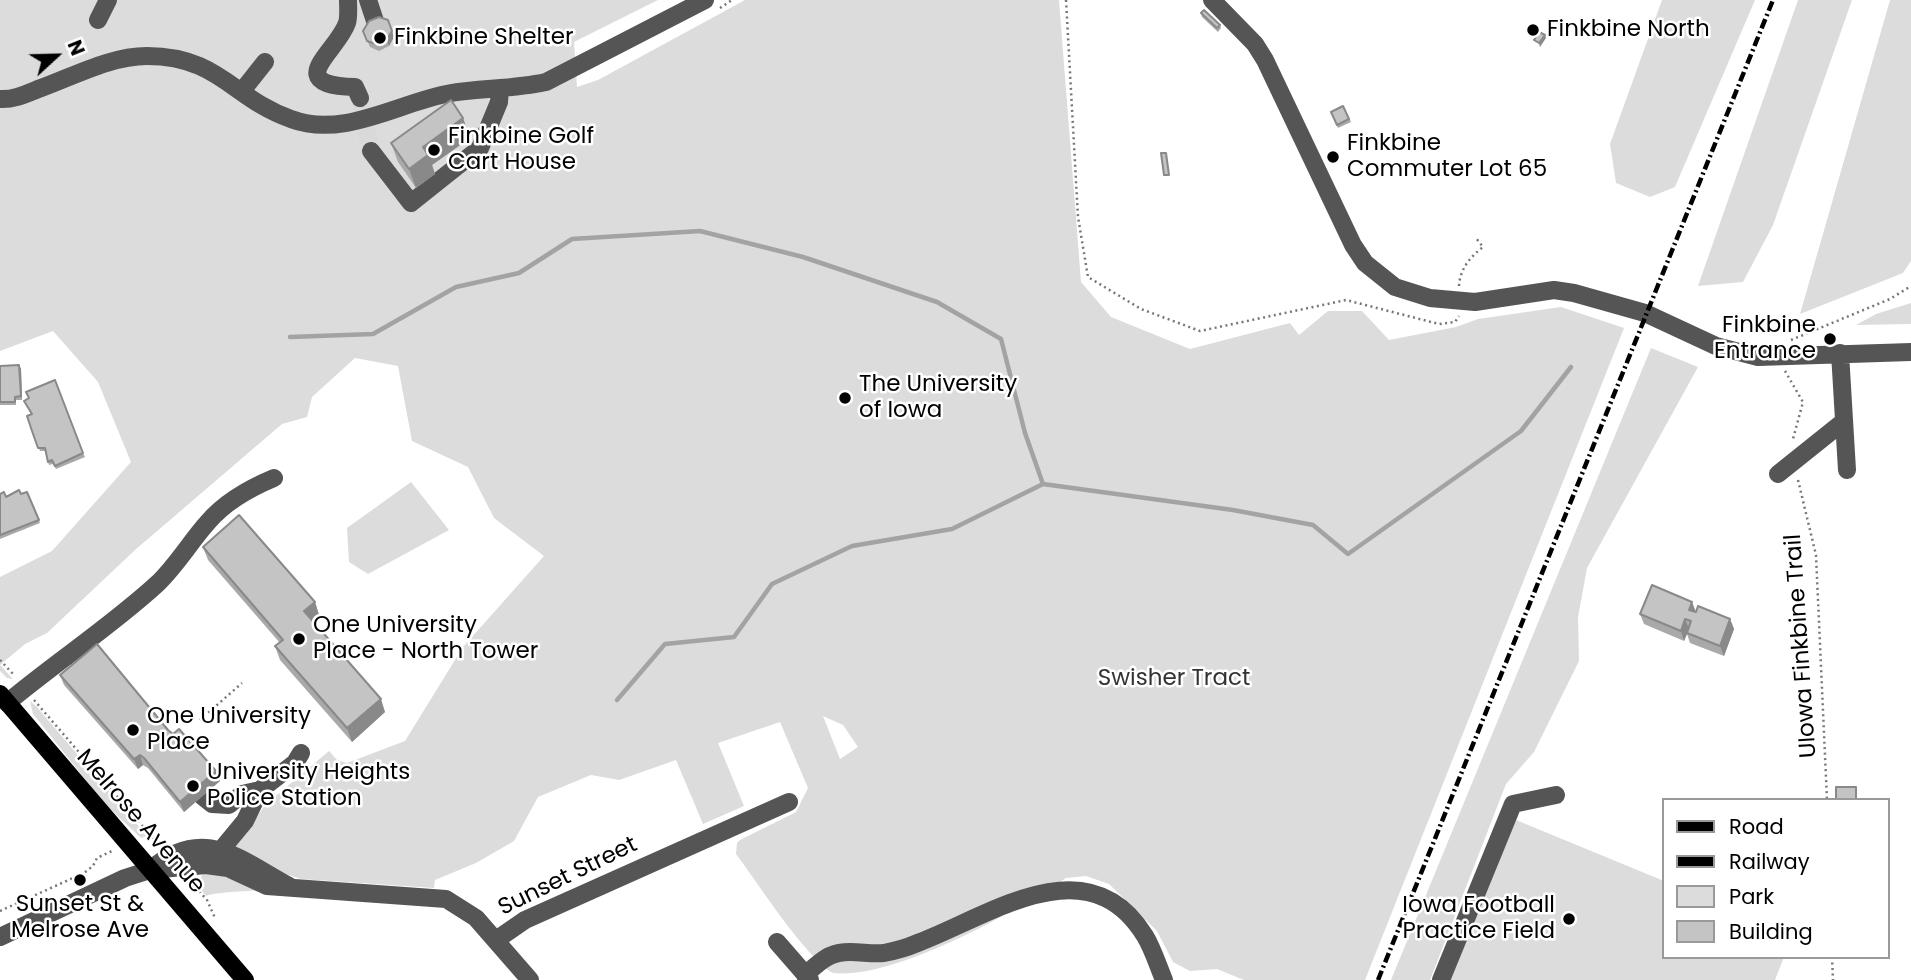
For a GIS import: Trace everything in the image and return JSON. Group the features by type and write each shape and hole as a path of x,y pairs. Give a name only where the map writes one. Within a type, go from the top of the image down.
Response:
{"main road":[{"name":"Melrose Avenue","path":"3,698 245,980"}],"street":[{"path":"98,20 108,0"},
{"path":"348,0 347,23 320,64 318,72 321,81 327,86 355,88 360,98"},
{"path":"368,0 375,21"},
{"path":"0,99 17,97 125,59 146,56 188,61 211,69 291,120 338,125 443,95 545,82 705,0"},
{"path":"1212,0 1255,44 1265,60 1318,177 1353,245 1365,262 1395,287 1412,295 1462,298 1554,290 1574,293 1645,313 1716,346 1758,357 1911,352"},
{"path":"242,90 265,62"},
{"path":"370,151 411,203 480,148 499,102 500,89"},
{"path":"1840,353 1847,470"},
{"path":"1778,474 1843,422"},
{"path":"3,698 115,620 175,566 209,520 229,503 274,478"},
{"path":"202,796 212,804 229,805 242,794 260,790 295,763 301,752"},
{"path":"221,850 245,821 260,790"},
{"path":"1441,980 1513,804 1556,794"},
{"name":"Sunset Street","path":"150,870 216,866 257,883 446,899 466,909 496,940 525,920 789,802"},
{"name":"Sunset Street","path":"0,937 118,881 150,870 178,852 194,848 221,850 252,863 289,886"},
{"path":"777,942 808,978 827,957 845,951 883,953 914,945 994,906 1028,895 1065,891 1096,893 1125,911 1139,928 1164,980"},
{"path":"496,940 530,980"}],"path":[{"path":"1066,0 1078,216 1088,277 1142,309 1200,331 1346,300 1439,324 1455,322 1459,317 1462,298 1458,285 1460,274 1483,247 1476,238"},
{"path":"1591,27 1602,32"},
{"path":"1784,356 1785,345 1791,339 1890,299 1911,286"},
{"name":"UIowa Finkbine Trail","path":"1784,356 1784,368 1802,402 1794,434 1794,461 1816,555 1827,798"},
{"path":"0,660 16,677"},
{"path":"200,720 242,683"},
{"path":"33,698 163,850"},
{"path":"0,911 84,873 93,866 97,858 110,852"},
{"path":"195,886 209,904 219,924"},
{"path":"1832,959 1832,980"}],"green space":[{"name":"The University of Iowa","path":"0,0 658,0 574,42 577,87 598,80 745,0 1059,0 1081,282 1111,317 1190,349 1290,323 1299,335 1328,311 1362,311 1389,340 1456,327 1478,319 1561,307 1624,328 1365,980 1244,980 1217,969 1190,971 1173,962 1157,931 1109,884 1086,876 1066,878 987,924 921,955 859,972 833,973 809,952 736,854 740,840 796,812 808,788 780,722 718,743 744,806 703,824 676,760 619,780 591,775 538,797 514,841 476,863 435,880 434,888 301,879 273,870 231,848 244,836 265,805 329,751 337,760 347,763 405,741 463,647 544,556 494,518 468,467 412,441 398,366 355,358 312,397 307,417 282,424 135,550 47,633 25,644 0,665 0,577 52,551 131,462 98,382 53,331 0,351","holes":["823,716 843,725 858,747 840,759"]},
{"path":"1662,0 1755,0 1675,187 1650,197 1616,183 1610,144"},
{"path":"1798,0 1852,0 1773,225 1743,282 1698,286"},
{"path":"1890,0 1911,0 1911,261 1903,273 1800,314"},
{"path":"1911,303 1911,324 1856,325 1876,314"},
{"path":"1651,348 1698,367 1587,568 1578,617 1579,661 1534,752 1506,784 1430,980 1391,980"},
{"path":"411,482 449,530 368,574 349,562 347,528"},
{"path":"0,665 13,679 7,678 0,671"},
{"path":"30,701 147,836 141,838 105,804 33,714"},
{"name":"Iowa Football Practice Field","path":"1516,820 1662,880 1662,959 1783,959 1775,980 1449,980"},
{"path":"216,871 260,891 206,896 196,883 203,874"}],"building":[{"path":"1204,10 1220,25 1217,28 1201,13"},
{"name":"Finkbine Shelter","path":"379,17 388,20 392,31 387,39 376,44 367,41 363,31 369,21"},
{"path":"1539,32 1545,35 1539,43 1534,40"},
{"path":"451,100 463,118 423,147 428,155 409,169 391,143"},
{"path":"1343,106 1349,119 1337,125 1331,112"},
{"path":"1161,153 1166,153 1169,175 1164,175"},
{"path":"19,365 21,396 15,397 15,402 0,402 0,366"},
{"path":"55,380 83,453 55,466 52,460 48,462 45,448 38,448 27,416 32,414 24,401 29,398 26,392"},
{"path":"19,490 21,494 27,492 39,520 0,535 0,494 4,492 6,497"},
{"name":"One University Place - North Tower","path":"239,515 315,602 304,611 381,699 347,728 275,646 283,640 203,547"},
{"path":"1652,585 1692,602 1689,610 1696,612 1698,606 1730,619 1720,646 1687,633 1691,621 1685,619 1681,631 1640,614"},
{"name":"One University Place","path":"97,644 168,730 173,734 179,729 216,771 180,802 144,758 140,755 134,759 60,675"},
{"path":"1836,787 1856,787 1856,798 1836,798"}],"waterway":[{"path":"290,337 373,334 456,287 519,273 572,239 700,231 803,257 937,302 1001,339 1025,433 1043,484 1233,510 1313,525 1348,554 1521,431 1571,367"},
{"path":"617,700 665,644 734,637 772,584 852,546 952,529 1043,484"}],"tunnel":[{"path":"360,98 371,151"}],"railway":[{"path":"1378,980 1773,0"}],"place":[{"name":"Finkbine North","path":"1533,30"},
{"name":"Finkbine Shelter","path":"380,38"},
{"name":"Finkbine Golf Cart House","path":"434,150"},
{"name":"Finkbine Commuter Lot 65","path":"1333,157"},
{"name":"Finkbine Entrance","path":"1830,339"},
{"name":"The University of Iowa","path":"845,398"},
{"name":"One University Place - North Tower","path":"299,639"},
{"name":"One University Place","path":"133,730"},
{"name":"University Heights Police Station","path":"193,786"},
{"name":"Sunset St & Melrose Ave","path":"80,880"},
{"name":"Iowa Football Practice Field","path":"1569,919"}],"park label":[{"name":"Swisher Tract","path":"1174,679"}]}
